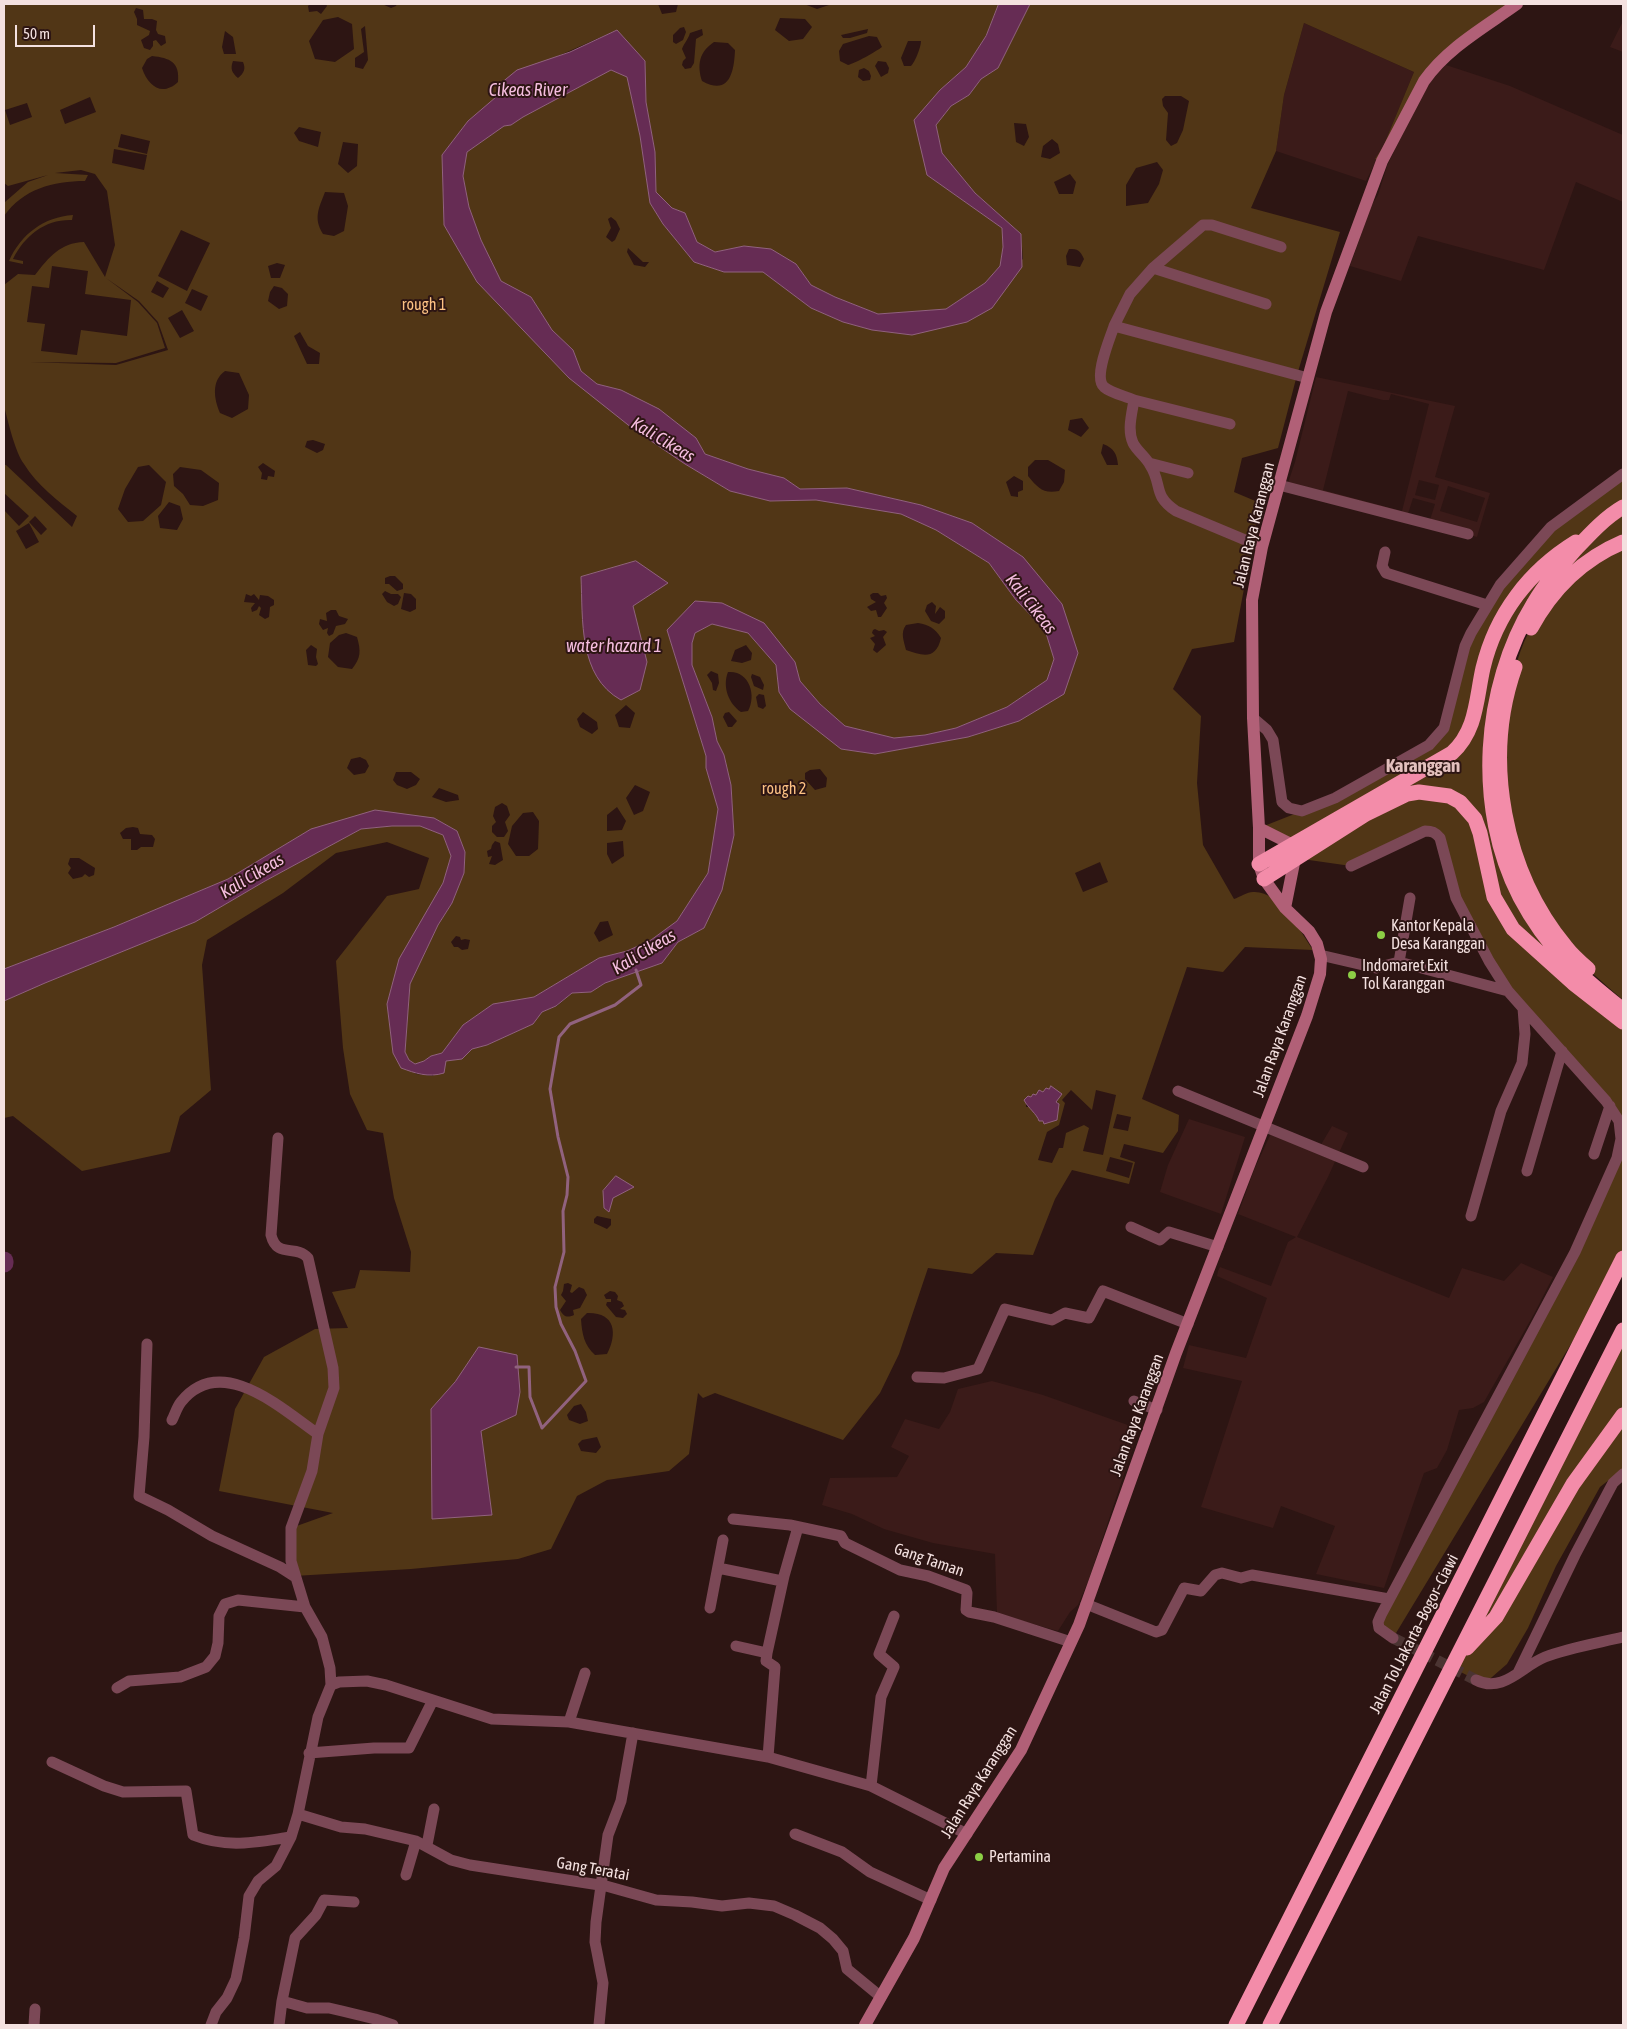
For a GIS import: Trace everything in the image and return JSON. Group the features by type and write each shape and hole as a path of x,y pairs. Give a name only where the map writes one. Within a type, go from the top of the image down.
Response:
{"highway":[{"path":"1623,507 1590,534 1552,576 1534,603 1508,657 1499,684 1492,725 1490,758 1491,793 1497,829 1509,870 1528,912 1541,933 1559,955 1580,976 1623,1010"},
{"path":"1264,879 1294,852 1459,747 1470,730 1483,667 1491,642 1508,606 1537,570 1558,553 1590,534"},
{"path":"1623,542 1608,549 1568,576 1539,614 1528,634 1512,676 1504,710 1500,748 1500,779 1504,810 1512,846 1525,882 1545,917 1566,947 1599,980 1623,1000"},
{"path":"1259,864 1294,852 1407,794 1419,792 1449,796 1460,802 1475,819 1480,833 1494,897 1513,929 1573,983 1623,1022"},
{"name":"Jalan Tol Jakarta–Bogor–Ciawi","path":"1236,2025 1623,1258"},
{"path":"1270,2025 1623,1330"},
{"path":"1454,1662 1496,1617 1574,1484 1623,1416"}],"street":[{"name":"Jalan Raya Karanggan","path":"865,2025 910,1946 944,1868 1021,1750 1071,1642 1188,1324 1307,1016 1320,974 1320,956 1317,944 1309,931 1286,908 1264,879 1259,864 1253,718 1252,600 1262,547 1326,312 1382,161 1424,81 1443,57 1517,4"},
{"path":"1230,424 1134,400 1105,388 1100,381 1100,373 1114,326 1130,294 1153,268 1203,225 1212,225 1281,246"},
{"path":"1153,268 1266,304"},
{"path":"1114,326 1308,378"},
{"path":"1134,400 1130,428 1133,443 1155,473 1160,496 1165,504 1176,511 1262,547"},
{"path":"1149,463 1188,473"},
{"path":"1253,718 1266,730 1273,740 1282,802 1289,808 1302,811 1335,798 1429,745 1444,728 1465,646 1500,585 1551,527 1623,474"},
{"path":"1279,485 1468,534"},
{"path":"1385,552 1382,566 1386,573 1487,605"},
{"path":"1259,828 1294,852 1286,908"},
{"path":"1351,866 1425,830 1432,830 1437,834 1440,838 1456,898 1486,955 1508,991 1610,1106 1620,1121 1621,1139 1617,1158 1575,1252 1389,1598 1378,1625 1393,1638"},
{"path":"1399,962 1410,898"},
{"path":"1320,956 1376,968 1399,962 1508,991"},
{"path":"1471,1216 1501,1111 1522,1064 1525,1034 1523,1008"},
{"path":"1527,1171 1562,1051"},
{"path":"1178,1091 1363,1166"},
{"path":"1594,1154 1610,1106"},
{"path":"211,2025 216,2012 227,1998 236,1979 244,1938 249,1896 258,1881 276,1866 291,1837 298,1814 309,1753 318,1717 331,1685 330,1668 322,1637 305,1607 294,1576 291,1561 291,1528 312,1471 318,1434 334,1388 333,1368 308,1258 300,1253 277,1248 273,1243 271,1235 278,1138"},
{"path":"1131,1227 1160,1240 1169,1232 1218,1247"},
{"path":"917,1377 944,1378 978,1369 1003,1311 1006,1309 1052,1320 1065,1312 1089,1318 1103,1291 1188,1324"},
{"path":"147,1344 144,1437 139,1496 168,1510 212,1536 294,1576"},
{"path":"172,1420 180,1403 192,1392 206,1385 228,1382 253,1391 318,1434"},
{"path":"1134,1402 1157,1410"},
{"path":"1518,1673 1575,1555 1613,1484 1623,1474"},
{"name":"Gang Taman","path":"733,1519 798,1527 841,1536 845,1543 895,1568 928,1576 962,1588 967,1593 966,1610 969,1612 994,1617 1071,1642"},
{"path":"768,1757 775,1667 766,1661 767,1653 782,1581 798,1527"},
{"path":"710,1608 723,1540"},
{"path":"718,1568 782,1581"},
{"path":"1086,1604 1156,1632 1162,1630 1184,1588 1201,1591 1215,1575 1222,1573 1242,1578 1252,1575 1389,1598"},
{"path":"118,1688 129,1682 180,1677 206,1667 215,1656 219,1616 225,1604 238,1600 305,1607"},
{"path":"871,1786 881,1697 894,1667 879,1654 894,1616"},
{"path":"1476,1680 1484,1684 1513,1678 1544,1657 1623,1637"},
{"path":"736,1646 767,1653"},
{"path":"569,1722 585,1673"},
{"path":"331,1685 339,1682 367,1681 386,1685 492,1719 569,1722 768,1757 871,1786 967,1834"},
{"path":"309,1753 374,1748 409,1748 432,1700"},
{"path":"599,2025 603,1979 594,1935 609,1828 621,1801 633,1733"},
{"path":"52,1762 104,1786 123,1792 186,1791 193,1835 204,1839 230,1844 291,1837"},
{"path":"406,1875 422,1843 434,1809"},
{"name":"Gang Teratai","path":"298,1814 342,1827 365,1828 422,1843 452,1860 470,1866 620,1888 656,1900 722,1906 749,1903 781,1909 820,1928 833,1939 843,1951 847,1968 881,1997"},
{"path":"795,1834 842,1852 870,1872 931,1900"},
{"path":"279,2025 282,2001 296,1936 316,1915 324,1899 354,1902"},
{"path":"282,2001 307,2008 329,2008 375,2018 393,2025"},
{"path":"34,2025 35,2009"}],"shaded area":[{"path":"1623,21 1623,52 1610,47"},
{"path":"1304,23 1414,72 1383,147 1366,181 1276,151 1284,95"},
{"path":"1446,65 1510,86 1623,135 1623,202 1576,182 1544,270 1418,236 1401,281 1350,266 1371,206 1378,195 1387,166 1416,106 1435,75"},
{"path":"1316,377 1455,406 1435,477 1490,493 1477,537 1286,489 1295,462","holes":["1348,391 1383,400 1389,400 1391,394 1429,404 1402,511 1323,490","1419,480 1439,485 1435,500 1415,495","1448,486 1485,498 1477,522 1440,511","1413,498 1435,504 1430,520 1408,514"]},
{"path":"1189,1119 1245,1137 1221,1214 1160,1192 1168,1165"},
{"path":"1332,1126 1348,1133 1297,1237 1449,1298 1462,1268 1504,1281 1521,1263 1553,1277 1484,1402 1473,1408 1459,1410 1447,1450 1437,1468 1424,1473 1384,1588 1316,1574 1335,1526 1281,1506 1273,1528 1201,1507 1242,1381 1183,1368 1189,1345 1246,1358 1267,1298 1217,1276 1218,1271 1220,1267 1271,1286 1288,1242 1296,1237 1238,1214 1254,1170 1272,1131 1319,1148"},
{"path":"992,1381 1043,1395 1139,1429 1089,1579 1078,1605 1070,1612 1058,1631 997,1614 995,1554 933,1543 884,1529 852,1514 822,1505 830,1478 897,1477 909,1456 891,1447 905,1419 939,1429 950,1412 958,1389"}],"green space":[{"name":"rough 1","path":"4,4 310,4 308,6 309,12 317,11 321,14 327,6 326,4 382,4 391,8 397,4 658,4 662,14 676,12 678,4 804,4 817,9 832,4 999,4 986,36 966,67 940,90 927,175 1002,228 1003,247 1000,266 985,283 946,309 878,314 811,285 796,264 744,246 715,252 697,242 685,213 672,208 656,192 655,152 646,102 645,61 617,30 508,78 500,84 496,97 468,121 442,155 444,225 477,282 523,328 632,428 685,464 730,491 770,501 816,500 901,514 936,530 989,563 1016,600 1045,630 1054,659 1047,680 1007,707 956,728 925,735 894,738 845,726 820,704 800,681 795,662 722,603 667,630 706,756 706,768 718,809 708,873 677,921 659,936 627,951 599,958 534,997 493,1004 463,1025 442,1053 415,1064 409,1060 405,1052 410,984 438,925 452,903 464,873 465,852 457,831 434,818 311,829 228,879 114,927 4,969 4,510 19,526 29,516 4,493 4,465 72,527 77,516 48,492 29,472 21,459 12,436 4,406 4,285 18,274 35,275 56,252 68,245 84,242 105,277 115,245 107,191 95,174 81,170 55,173 88,175 85,181 73,181 40,188 20,199 4,216 5,202 28,182 48,175 8,186 4,183","holes":["136,8 143,10 144,19 157,21 156,30 158,34 165,36 166,43 161,46 156,40 153,41 153,46 150,50 144,48 141,40 149,35 150,31 137,25 134,12","338,17 352,24 354,49 335,62 315,59 309,41 323,20","780,18 805,19 812,27 803,39 789,41 775,30","365,26 368,60 363,69 355,67 355,58 364,52 361,29","684,27 686,32 683,40 676,44 673,42 673,35 680,28","702,29 703,35 696,39 694,63 691,68 685,69 682,65 686,58 682,49 690,33","868,29 867,33 850,38 843,38 841,35","225,31 233,37 236,54 224,54 222,47","869,36 877,37 882,47 848,65 840,61 839,51 843,44","908,41 921,41 911,66 904,66 901,58","714,42 728,43 735,50 731,74 724,84 718,86 702,81 700,59 705,50","152,56 164,58 172,62 177,70 178,82 166,89 161,89 152,84 142,68 147,59","233,61 243,62 243,73 238,78 233,73","878,61 886,62 889,68 888,73 881,77 875,66","864,68 869,71 870,80 863,81 858,77 859,70","90,97 96,112 65,124 60,110","27,103 32,117 10,125 5,110","299,127 321,132 318,147 299,141 294,133","121,134 150,141 147,154 118,147","343,142 358,144 357,166 348,173 338,164","114,149 147,155 144,170 112,163","325,192 344,193 348,206 344,231 334,236 323,234 318,218 319,208","181,230 210,243 187,291 158,276","277,263 285,265 280,278 271,278 268,266","52,266 88,271 85,294 131,300 127,336 81,330 77,355 41,351 45,324 27,322 32,286 49,288","106,278 139,301 158,322 168,350 116,365 30,362 116,363 165,348 157,323 138,302","157,281 169,288 163,298 151,292","274,286 282,288 288,294 287,306 279,309 268,301","192,289 208,296 201,311 185,303","182,310 194,331 180,338 168,318","300,332 308,346 320,353 319,364 307,364 294,336","225,371 239,373 249,395 248,409 232,418 220,413 215,396 217,380","313,440 325,444 323,450 317,453 305,447 307,441","263,463 275,471 274,477 268,476 267,480 261,479 262,473 258,467","149,465 166,482 161,505 143,521 128,522 118,509 125,489 138,467","180,467 201,470 219,483 218,500 203,506 190,505 183,494 174,486 173,474","169,502 180,506 183,519 177,530 160,528 158,516","35,516 47,529 41,535 29,522","29,523 39,542 26,549 16,531","395,576 403,584 403,589 397,591 389,584 385,584 385,578","581,577 667,583 633,606 636,621","385,591 391,594 398,594 401,597 398,604 394,606 387,602 382,594","404,593 411,594 416,599 416,609 410,612 401,609","873,593 878,593 881,596 886,595 887,598 884,603 887,608 881,617 878,617 876,610 871,611 867,607 876,602 871,599 870,595","246,594 251,596 254,594 259,600 260,595 268,596 274,600 274,605 270,607 269,617 265,619 259,615 261,608 259,606 257,610 252,612 251,608 255,603 244,602","932,602 936,606 935,614 940,607 945,611 945,618 939,624 931,621 925,611 927,605","331,610 336,610 339,616 348,619 345,624 336,626 333,634 329,636 327,633 328,628 323,630 319,624 320,619 327,621 326,613","918,623 931,628 941,638 936,650 923,655 906,650 903,637 906,625","873,630 884,630 887,632 883,637 886,645 877,653 873,650 875,644 870,638 875,636 872,633","346,633 357,637 359,646 359,658 352,669 338,667 328,657 330,643 339,635","311,645 317,649 316,657 318,664 316,666 308,665 306,650","626,705 635,713 630,728 619,727 615,715","583,712 597,722 598,729 592,734 580,727 577,719","360,757 366,760 369,766 365,773 354,775 347,768 351,759","396,772 411,772 420,779 416,785 407,789 397,785 393,780","635,785 650,792 643,811 634,815 626,798","439,788 458,795 459,800 446,802 432,797","502,803 507,806 510,815 505,822 508,831 504,837 497,837 492,832 492,826 496,822 493,816 495,807","617,807 626,821 622,830 607,831 607,815","533,812 539,821 538,849 529,856 516,856 508,844 512,826 523,813","126,828 138,828 140,834 152,835 155,839 153,847 141,847 137,850 131,850 131,839 123,839 120,833","495,841 500,843 503,860 495,865 489,864 492,856 488,857 487,851 491,849","623,841 624,856 612,864 607,854 607,843","70,858 79,858 95,868 94,875 89,877 85,874 82,877 73,879 68,873 71,868 68,864","608,921 613,935 599,942 594,933 600,922","456,936 460,937 461,940 470,940 468,949 462,950 454,947 451,942"]},
{"name":"rough 2","path":"1030,4 1517,4 1443,57 1382,161 1375,159 1383,147 1414,72 1304,23 1284,95 1276,151 1251,208 1340,232 1297,375 1278,448 1242,458 1234,492 1260,503 1234,642 1192,649 1173,689 1201,716 1197,783 1203,845 1234,899 1253,892 1263,893 1272,898 1288,913 1313,950 1245,947 1223,972 1187,967 1142,1099 1179,1115 1178,1131 1163,1153 1124,1144 1120,1157 1135,1162 1129,1184 1072,1170 1055,1199 1033,1255 996,1253 972,1274 928,1268 899,1354 880,1393 843,1440 715,1393 703,1398 698,1393 689,1454 669,1471 607,1480 577,1496 551,1549 518,1559 411,1569 294,1576 291,1528 333,1513 219,1491 235,1409 264,1357 315,1329 348,1328 332,1292 355,1288 360,1270 410,1272 411,1252 394,1198 383,1133 367,1130 350,1094 343,1048 336,961 387,896 419,889 429,858 387,842 336,853 283,893 207,940 202,965 211,1090 180,1116 170,1152 82,1171 13,1116 4,1118 4,1001 195,922 265,881 361,829 420,826 443,835 451,856 443,883 392,985 387,1004 393,1053 416,1074 433,1076 445,1061 462,1059 472,1049 487,1045 533,1024 542,1012 557,1006 572,993 591,992 605,983 662,963 678,942 704,928 734,835 731,785 724,755 717,741 712,717 692,665 692,643 695,633 712,624 748,633 776,665 779,692 841,749 875,754 968,737 1019,721 1078,653 1023,557 972,523 921,505 847,488 800,489 784,478 748,469 705,454 696,438 621,390 597,384 581,371 573,350 552,330 531,297 501,281 481,240 469,207 463,176 467,152 504,126 511,125 610,70 627,76 640,136 650,203 663,224 694,262 724,272 763,272 811,308 843,322 872,330 912,335 1023,259 1021,234 975,193 942,153 936,125 951,106 969,95 981,79 998,68","holes":["1165,96 1181,96 1189,101 1183,130 1177,143 1171,146 1166,140 1168,113 1163,106 1162,99","1014,123 1026,124 1029,137 1024,146 1016,142","1052,139 1058,144 1060,153 1050,159 1041,157 1043,146","1157,162 1163,170 1159,184 1148,203 1126,206 1126,185 1136,168","1070,174 1076,182 1073,194 1059,194 1054,182","611,217 616,221 620,229 615,240 612,242 606,237 611,228 608,219","628,248 643,262 649,262 645,267 634,265 627,252","1069,249 1075,249 1080,252 1084,259 1080,267 1067,265 1066,256","1082,418 1089,428 1081,437 1068,430 1070,420","1103,444 1116,455 1118,465 1107,465 1101,453","1035,460 1048,460 1065,470 1064,482 1059,491 1045,491 1028,476 1028,467","1014,476 1023,481 1023,490 1018,492 1018,497 1011,496 1006,482","746,645 752,653 751,660 742,663 731,661 735,650","711,671 718,674 719,683 716,691 713,690 712,683 707,675","728,672 735,672 746,679 749,685 752,698 748,711 741,712 737,709 728,695 726,678","752,674 760,677 764,685 763,690 754,686","759,694 764,695 766,706 763,709 758,707 756,697","729,712 737,721 732,727 728,727 723,717 725,713","820,769 827,778 826,787 815,790 805,779 805,773 810,770","1100,862 1108,882 1083,892 1075,873","1049,1089 1059,1104 1057,1119 1044,1123 1030,1107 1026,1107 1026,1103 1031,1097","1071,1090 1092,1110 1096,1090 1116,1095 1103,1155 1083,1151 1089,1128 1084,1125 1066,1133 1063,1148 1059,1148 1052,1163 1038,1160 1047,1132 1059,1125 1065,1103 1062,1100","1117,1114 1131,1117 1128,1131 1113,1128","1110,1157 1133,1163 1129,1178 1106,1171","597,1216 611,1219 611,1225 607,1229 594,1223 594,1219","564,1284 572,1285 570,1292 572,1293 579,1287 584,1289 587,1295 580,1308 573,1310 574,1315 568,1317 560,1310 566,1301 561,1295","610,1291 615,1292 618,1296 617,1300 622,1302 624,1306 620,1309 625,1310 627,1314 623,1318 616,1317 606,1305 607,1302 611,1302 611,1299 606,1299 604,1295","587,1313 603,1316 609,1320 613,1332 607,1354 595,1355 588,1347 583,1334 581,1319","455,1382 516,1415 481,1431 492,1515 431,1409","581,1404 586,1412 588,1421 580,1424 569,1420 567,1415 574,1406","597,1437 601,1447 596,1453 581,1451 578,1444 582,1440"]},
{"path":"73,215 72,220 54,222 37,230 30,236 13,259 23,261 23,264 9,261 14,251 27,235 43,223 62,216"},
{"path":"1623,474 1623,1000 1568,949 1541,912 1520,870 1506,824 1502,801 1500,779 1501,747 1511,687 1518,660 1528,633 1568,576 1552,576 1527,616 1507,659 1493,717 1490,778 1493,808 1507,867 1528,911 1559,955 1539,952 1573,983 1623,1022 1623,1258 1393,1638 1379,1628 1378,1622 1381,1615 1575,1252 1617,1158 1622,1130 1617,1115 1606,1101 1508,991 1489,961 1456,898 1440,838 1437,834 1425,831 1351,866 1295,858 1366,814 1406,795 1397,784 1293,845 1259,828 1335,798 1430,744 1444,728 1465,646 1500,585 1551,527"},
{"path":"1623,1330 1623,1469 1600,1487 1556,1566 1528,1628 1507,1664 1484,1684 1451,1667"}],"water":[{"path":"999,4 1030,4 998,68 981,79 969,95 951,106 936,125 942,153 975,193 1021,234 1022,267 992,308 967,322 912,335 872,330 843,322 811,308 763,272 724,272 694,262 663,224 650,203 640,136 627,77 611,70 511,125 504,126 467,152 463,176 469,207 481,240 501,281 531,297 552,330 573,350 581,371 597,384 621,390 659,409 696,438 705,454 748,469 784,478 800,489 847,488 921,505 972,523 1023,557 1062,604 1078,653 1064,694 1019,721 968,737 875,754 841,749 790,709 779,692 776,665 748,633 712,624 695,633 692,643 692,665 712,717 717,741 724,755 731,785 734,835 722,890 704,928 678,942 662,963 605,983 591,992 572,993 556,1006 542,1012 533,1024 487,1045 472,1049 462,1059 446,1061 444,1073 427,1075 401,1068 393,1053 387,1004 399,959 443,883 451,856 443,835 420,826 361,829 265,881 195,922 4,1001 4,969 114,927 228,879 311,829 375,810 434,818 457,831 465,852 464,873 452,903 438,925 410,984 405,1052 409,1060 415,1064 442,1053 463,1025 493,1004 534,997 599,958 627,951 651,940 677,921 708,873 718,809 706,768 706,756 667,630 695,601 722,603 764,623 795,662 800,681 820,704 845,726 894,738 925,735 956,728 1007,707 1047,680 1054,659 1045,630 1016,600 989,563 936,530 901,514 816,500 770,501 730,491 685,464 632,428 569,378 477,282 444,225 442,155 468,121 496,97 500,84 517,70 570,52 617,30 645,61 646,102 655,152 656,192 672,208 685,213 697,242 715,252 744,246 771,249 796,264 811,285 878,314 946,309 985,283 1000,266 1003,247 1002,228 927,175 914,120 940,90 966,67 986,36"},
{"name":"water hazard 1","path":"636,561 668,583 633,606 647,662 640,690 621,700 607,690 597,677 590,662 583,628 581,577"},
{"path":"1051,1086 1062,1094 1056,1102 1059,1104 1057,1120 1044,1124 1043,1121 1039,1121 1024,1100 1028,1096 1036,1095 1039,1090 1043,1092"},
{"path":"616,1176 634,1187 613,1198 609,1212 604,1208 603,1191"},
{"path":"479,1347 517,1355 520,1392 516,1415 481,1431 492,1515 432,1519 431,1409 455,1382"}],"waterway":[{"name":"Kali Cikeas","path":"516,1367 529,1367 530,1397 542,1428 586,1381 575,1351 561,1324 556,1307 555,1287 564,1252 563,1211 567,1195 568,1177 558,1137 550,1089 559,1037 570,1024 615,1005 641,985 636,970"}],"tunnel":[{"path":"1393,1638 1476,1680"}],"place":[{"name":"Kantor Kepala Desa Karanggan","path":"1381,935"},
{"name":"Indomaret Exit Tol Karanggan","path":"1352,975"},
{"name":"Pertamina","path":"979,1857"}],"district":[{"name":"Karanggan","path":"1423,766"}],"water label":[{"name":"Cikeas River","path":"528,90"}]}
